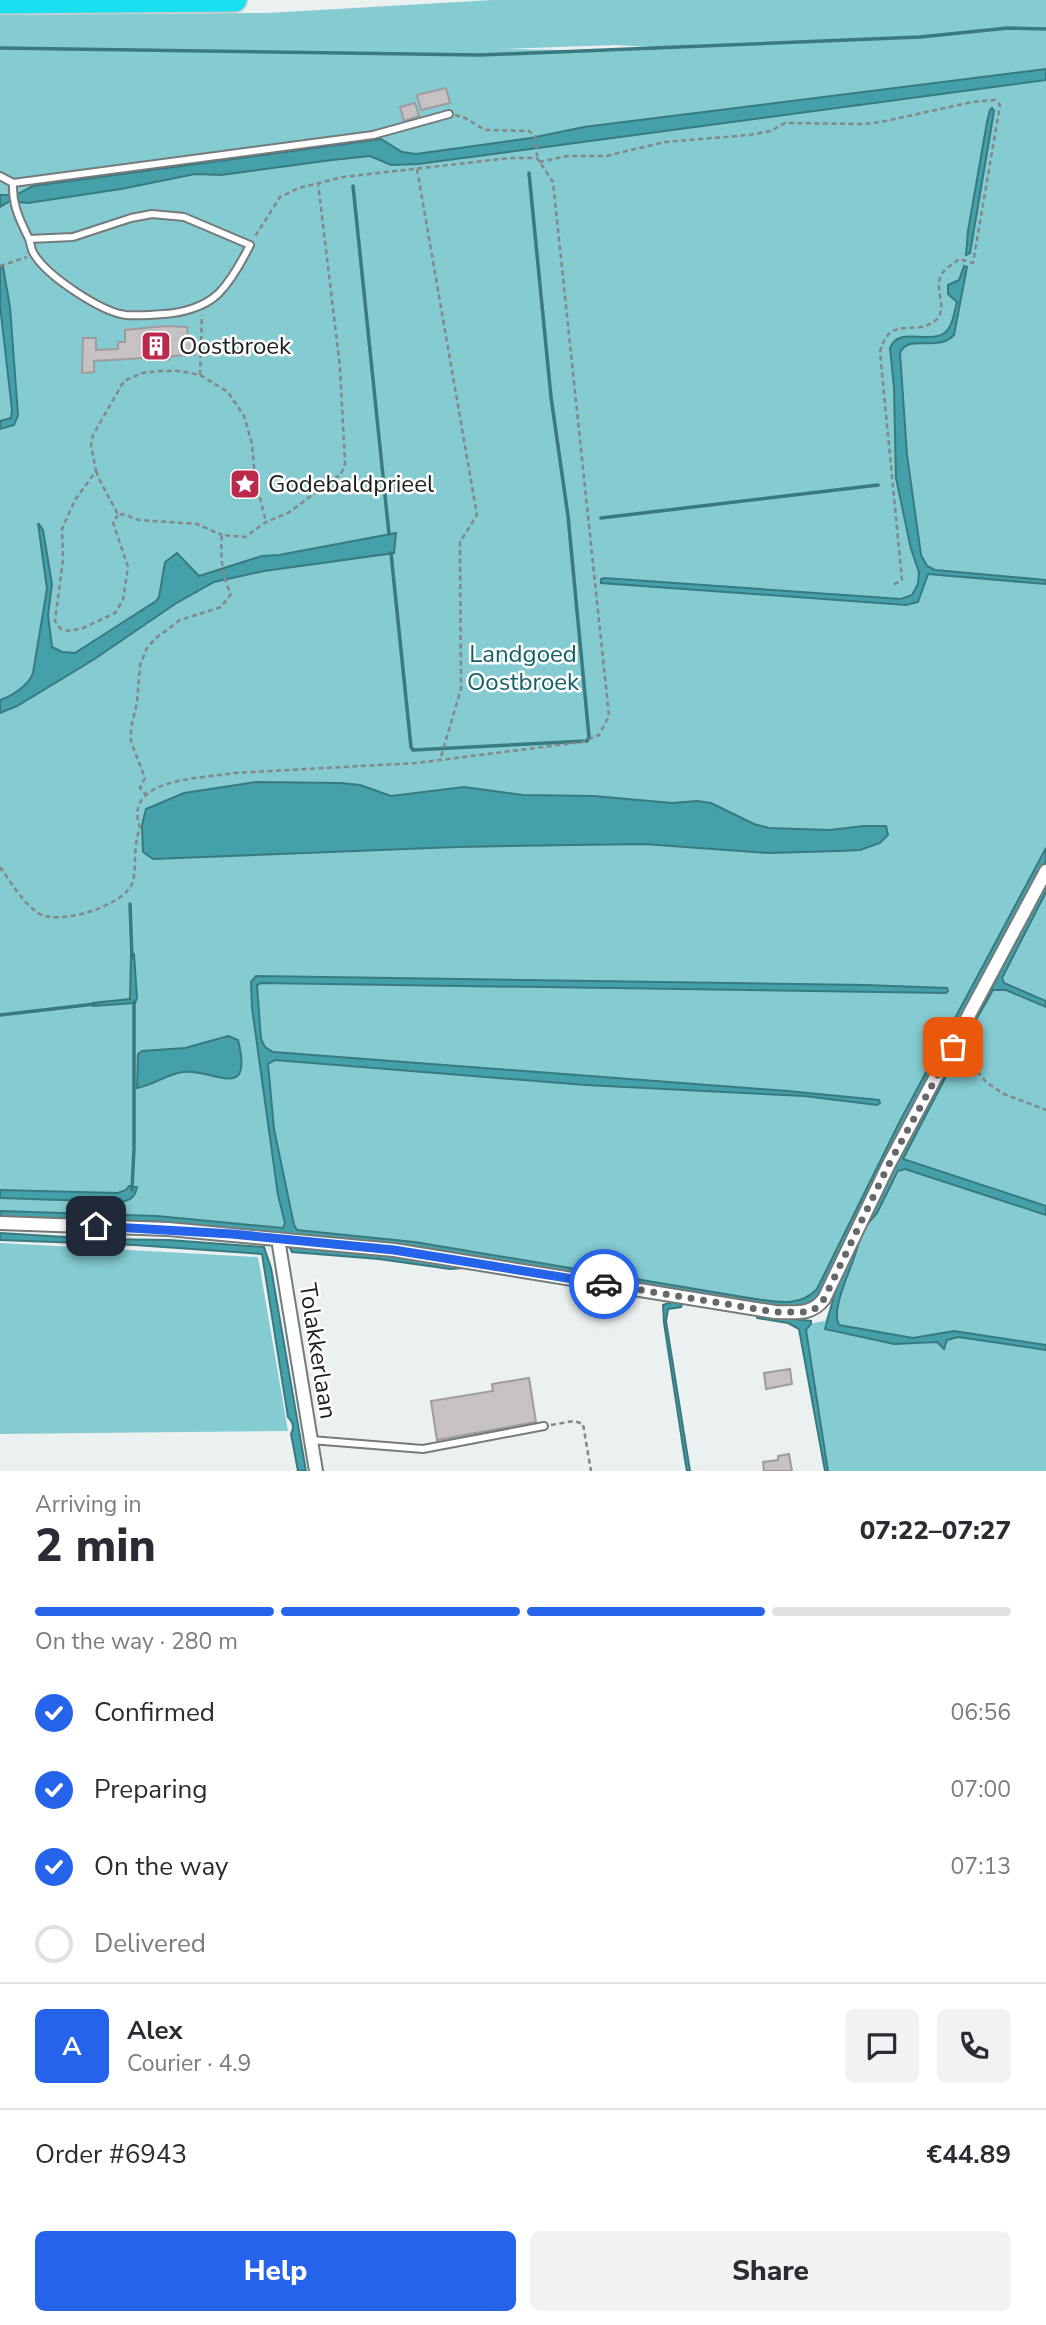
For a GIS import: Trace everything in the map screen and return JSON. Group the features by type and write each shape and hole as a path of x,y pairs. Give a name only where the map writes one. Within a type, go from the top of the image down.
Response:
{"highway":[{"path":"0,2 235,0"}],"street":[{"path":"0,1223 168,1229 394,1250 775,1312 808,1312 818,1307 824,1299 888,1166 1046,872"},
{"name":"Tolakkerlaan","path":"278,1238 316,1471"}],"lane":[{"path":"0,176 13,184 373,135 449,114"},
{"path":"13,184 14,204 33,254 64,285 97,304 124,314 181,313 202,304 218,294 250,245 184,217 152,214 131,218 74,237 29,239"},
{"path":"311,1440 423,1449 544,1426"}],"path":[{"path":"250,245 280,197 299,188 343,177 497,160 606,156 664,142 771,131 785,123 863,124 972,102 995,100 1000,105 973,263 959,259 947,267 940,278 941,311 937,319 926,325 892,330 883,340 880,352 902,580 891,586"},
{"path":"0,867 9,881 41,915 75,916 110,903 130,889 136,837 140,828 135,816 139,804 152,789 179,780 234,773 440,760 583,742 599,735 609,716 553,182 538,160 534,136 529,131 485,130 466,118 449,114"},
{"path":"417,169 477,515 460,542 461,689 440,760"},
{"path":"118,515 123,514 139,520 197,524 222,535 245,537 288,513 341,474 345,464 340,367 318,183"},
{"path":"0,266 33,254"},
{"path":"201,375 202,304"},
{"path":"118,515 104,492 96,471 91,445 93,435 124,381 142,373 180,371 201,375 228,392 244,416 252,444 255,478 266,523"},
{"path":"96,471 75,500 62,529 63,559 55,621 61,629 69,632 83,628 115,613 123,600 128,567 113,523 118,515"},
{"path":"147,796 140,788 145,778 131,742 140,665 147,648 156,638 180,620 221,607 231,594 225,582 222,563 222,535"},
{"path":"953,1047 963,1053 987,1083 1004,1094 1046,1110"},
{"path":"544,1426 574,1421 583,1424 591,1471"}],"green space":[{"name":"Landgoed Oostbroek","path":"493,0 1046,0 1046,861 821,1294 804,1309 575,1276 450,1253 0,1218 0,15 268,13","holes":["615,45 669,48 616,51 502,49"]},
{"path":"1046,884 1046,1206 899,1157 966,1043 994,982"},
{"path":"901,1169 1046,1215 1046,1471 825,1471 801,1325 825,1321 866,1225 875,1216"},
{"path":"0,1243 258,1257 288,1431 0,1434"}],"shaded area":[{"path":"1046,69 1046,80 418,164 391,165 370,156 221,175 195,174 121,189 28,203 10,201 0,207 0,195 16,195 33,186 381,139 402,152 416,154 531,138 584,127"},
{"path":"992,108 994,111 970,253 966,255 987,122"},
{"path":"964,266 967,267 954,335 940,343 909,344 900,353 907,455 921,555 927,566 935,570 1046,580 1046,584 928,574 918,602 906,605 601,583 604,578 901,599 912,595 918,584 919,572 911,549 896,478 894,388 890,348 902,337 930,337 946,332 957,302 948,294 948,285 959,280"},
{"path":"0,267 3,267 10,307 18,415 14,425 0,429 0,421 11,418 12,410 0,305"},
{"path":"38,523 43,530 52,584 48,615 52,647 62,652 75,653 156,601 165,562 177,553 199,576 262,556 396,533 394,553 264,571 214,582 175,604 93,660 17,706 0,713 0,700 20,690 33,673 47,589"},
{"path":"256,782 341,783 360,785 391,796 464,787 523,795 594,796 672,803 697,801 711,803 754,824 769,828 830,830 886,826 888,835 880,843 860,850 769,853 644,844 457,847 153,859 143,852 142,825 146,809 184,793"},
{"path":"1046,848 1046,861 820,1296 806,1304 781,1307 425,1248 159,1222 0,1217 0,1211 157,1216 283,1228 285,1223 278,1195 252,1008 251,982 256,976 947,988 946,993 257,985 261,1039 265,1047 273,1052 879,1100 877,1105 804,1096 586,1085 275,1060 268,1064 274,1129 297,1230 415,1242 768,1301 802,1299 817,1289 900,1121"},
{"path":"1046,884 1046,892 1002,978 1004,983 1046,1001 1046,1007 1006,990 993,990 963,1043"},
{"path":"134,954 137,998 135,1003 93,1006 93,1003 130,999 131,955"},
{"path":"228,1036 238,1040 241,1060 240,1071 236,1077 183,1072 137,1088 138,1054 142,1051 185,1048"},
{"path":"955,1059 903,1159 1046,1206 1046,1215 905,1169 898,1171 877,1213 866,1226 867,1218 938,1085"},
{"path":"129,1186 137,1187 134,1196 121,1202 0,1198 0,1190 118,1193"},
{"path":"0,1233 264,1247 271,1268 306,1471 298,1471 291,1434 293,1425 288,1417 262,1254 135,1245 0,1240"},
{"path":"859,1240 840,1295 837,1317 839,1325 913,1338 954,1331 1046,1345 1046,1350 958,1337 947,1340 944,1349 937,1342 894,1344 825,1329 838,1282"},
{"path":"292,1247 418,1259 464,1268 450,1269 379,1259 292,1252"},
{"path":"672,1302 682,1304 681,1307 668,1309 666,1321 690,1471 687,1471 685,1460 664,1323 663,1305"},
{"path":"757,1315 811,1321 806,1330 828,1471 825,1471 799,1329 788,1323 757,1318"}],"building":[{"path":"446,88 450,103 421,110 417,95"},
{"path":"415,103 419,116 404,121 400,107"},
{"name":"Oostbroek","path":"187,327 188,339 195,339 195,355 172,356 169,360 160,357 94,361 94,372 82,373 83,338 96,338 96,350 118,349 118,342 125,342 125,330"},
{"path":"790,1369 792,1384 766,1389 764,1373"},
{"path":"529,1378 536,1422 437,1440 431,1401 493,1391 492,1384"},
{"path":"789,1454 792,1471 764,1471 763,1462 778,1460 778,1456"}],"waterway":[{"path":"0,48 481,55 920,37 1008,28 1046,29"},
{"path":"391,553 413,750 587,741 589,737 568,516 551,397 529,173"},
{"path":"353,186 389,534"},
{"path":"601,518 878,485"},
{"path":"130,904 132,958"},
{"path":"132,1190 134,1002"},
{"path":"0,1015 95,1004"}],"way so far":[{"path":"604,1284 775,1312 808,1312 818,1307 915,1114 953,1047"}],"place":[{"name":"Oostbroek","path":"156,346"},
{"name":"Godebaldprieel","path":"245,484"}],"route":[{"path":"96,1226 232,1234 394,1250 604,1284"}]}
